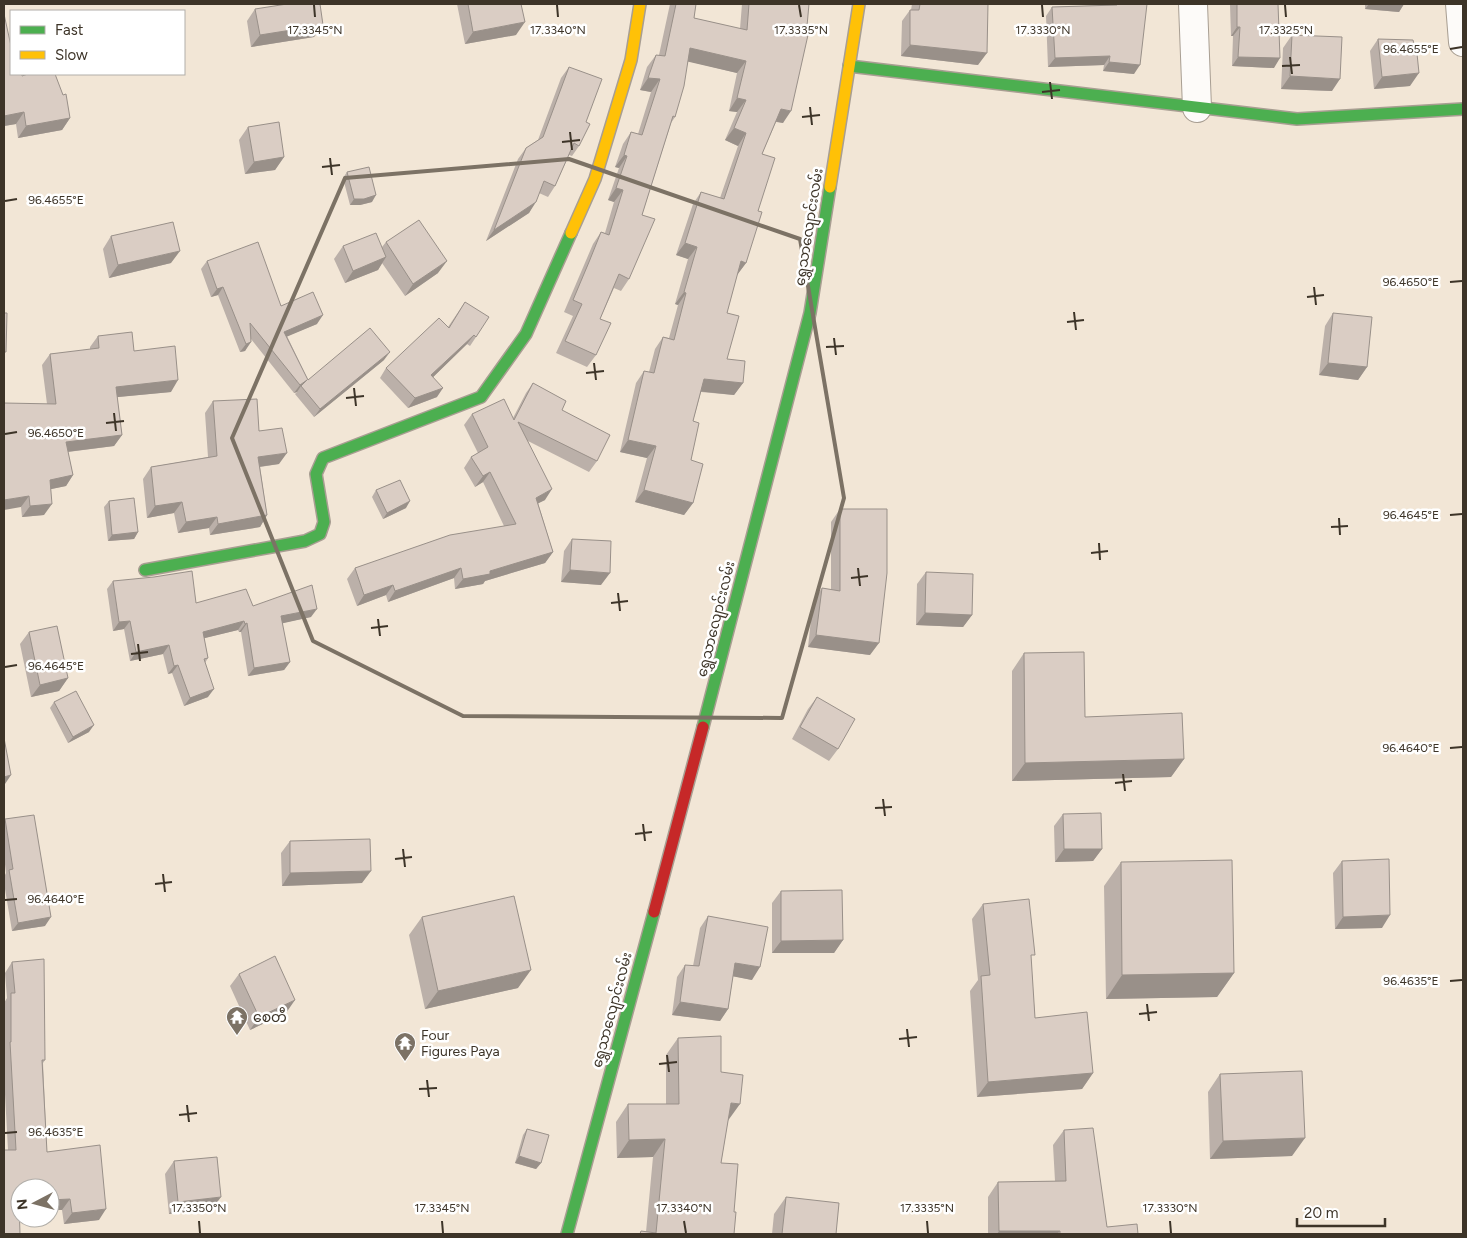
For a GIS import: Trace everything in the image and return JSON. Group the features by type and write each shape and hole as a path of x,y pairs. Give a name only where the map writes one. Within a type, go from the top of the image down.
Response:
{"street":[{"path":"145,570 305,541 320,534 324,522 316,474 323,458 481,397 526,334 595,179 631,60 640,4"},
{"name":"ရွှေသာလျောင်းလမ်း","path":"567,1234 683,804 810,313 859,4"},
{"path":"1193,4 1197,108"},
{"path":"1460,4 1463,42"},
{"path":"849,66 1297,119 1463,109"}],"highlighted area":[{"path":"569,159 800,239 844,498 782,718 463,716 313,641 232,438 345,178"}],"building":[{"path":"287,4 320,4 323,25 260,35 255,9"},
{"path":"468,4 521,4 525,22 473,32"},
{"path":"676,4 696,4 694,18 747,30 749,4 809,4 807,26 810,26 791,111 781,109 762,154 775,158 758,211 762,212 746,263 741,261 727,313 739,316 727,359 745,361 743,383 704,379 693,421 699,423 691,460 703,464 693,503 644,490 656,446 628,440 644,371 654,373 663,337 674,340 686,293 684,292 697,247 685,243 701,192 724,199 746,133 734,128 746,100 737,98 746,61 690,48 684,86 642,215 655,219 629,279 619,274 600,319 611,323 596,355 565,341 582,304 573,300 601,232 609,235 623,190 616,188 627,156 624,155 631,132 642,135 660,79 648,78 656,55 665,56"},
{"path":"920,4 988,4 987,53 910,45 910,10 919,10"},
{"path":"1147,4 1140,65 1109,62 1110,56 1055,58 1052,7"},
{"path":"1237,4 1278,4 1280,58 1238,57 1240,27 1237,27"},
{"path":"4,14 10,41 10,75 55,75 63,95 66,94 70,118 26,126 24,112 4,116"},
{"path":"1292,35 1342,37 1340,79 1290,76"},
{"path":"1378,39 1413,40 1414,44 1416,44 1419,73 1382,77"},
{"path":"569,67 602,79 586,122 590,124 579,146 574,143 555,186 544,181 536,202 494,230 526,148 543,137"},
{"path":"279,122 284,157 254,162 248,127"},
{"path":"369,167 376,195 364,199 354,199 347,172"},
{"path":"419,220 447,261 413,284 386,242"},
{"path":"173,222 180,251 118,265 111,236"},
{"path":"376,233 386,257 353,271 343,246"},
{"path":"258,242 281,306 313,292 323,315 284,332 308,380 370,328 390,352 320,409 301,386 307,380 300,385 250,323 251,342 246,344 223,287 217,289 207,261"},
{"path":"465,302 489,317 476,337 474,335 431,375 443,388 415,398 386,368 439,318 449,328"},
{"path":"4,313 7,313 6,352 4,352"},
{"path":"1333,313 1372,317 1367,367 1328,363"},
{"path":"132,332 134,351 175,346 178,380 116,387 122,435 66,442 73,475 50,480 52,504 30,506 29,496 4,500 4,403 56,404 50,354 99,348 98,336"},
{"path":"533,383 566,401 562,410 610,435 597,461 518,422 552,489 536,498 553,552 490,571 490,574 463,579 461,568 395,591 393,585 364,595 355,568 450,535 516,524 490,472 483,476 471,457 488,447 472,414 504,399 514,420"},
{"path":"257,399 259,431 282,428 287,453 258,457 267,515 218,524 217,517 186,522 182,502 155,506 151,467 217,456 213,401"},
{"path":"400,480 410,501 387,513 376,490"},
{"path":"134,498 138,532 112,535 109,501"},
{"path":"840,509 887,509 887,573 879,643 816,635 822,588 840,591"},
{"path":"572,539 611,541 610,573 570,570"},
{"path":"192,571 196,603 246,589 253,606 312,585 317,609 281,616 290,662 254,668 247,623 245,624 244,621 203,632 208,658 204,659 214,689 190,698 178,665 174,666 169,645 136,652 130,621 119,622 113,581"},
{"path":"926,572 973,574 972,615 925,613"},
{"path":"57,626 68,678 40,685 29,632"},
{"path":"1084,652 1085,717 1182,713 1184,759 1025,763 1024,653"},
{"path":"76,691 94,725 73,737 54,702"},
{"path":"817,697 855,719 838,749 800,727"},
{"path":"4,738 11,775 4,777"},
{"path":"1101,813 1102,849 1064,849 1063,814"},
{"path":"34,815 51,917 18,923 9,870 13,869 5,819"},
{"path":"370,839 371,871 290,873 290,841"},
{"path":"1389,859 1390,915 1343,917 1342,861"},
{"path":"1232,860 1234,973 1122,975 1121,862"},
{"path":"842,890 843,940 781,941 781,891"},
{"path":"514,896 531,970 438,991 422,917"},
{"path":"1029,899 1035,955 1031,955 1035,1018 1087,1012 1093,1073 988,1082 981,976 990,975 983,904"},
{"path":"708,916 768,927 760,967 735,963 728,1009 680,1002 685,965 699,966"},
{"path":"275,956 295,1000 259,1017 239,974"},
{"path":"44,959 45,1060 42,1060 47,1152 100,1145 106,1209 72,1213 70,1199 60,1200 60,1178 10,1178 10,1228 20,1228 20,1234 4,1234 4,1150 16,1150 10,1042 11,993 15,993 12,962"},
{"path":"721,1036 721,1072 743,1075 740,1104 731,1103 721,1163 738,1164 734,1234 640,1234 641,1231 656,1233 665,1139 629,1140 628,1104 679,1104 678,1038"},
{"path":"1302,1071 1305,1138 1223,1141 1220,1074"},
{"path":"1093,1128 1107,1227 1137,1224 1138,1234 1060,1234 1060,1231 999,1231 998,1182 1066,1181 1064,1130"},
{"path":"527,1129 549,1135 541,1163 519,1156"},
{"path":"217,1157 221,1197 178,1202 174,1161"},
{"path":"786,1197 839,1203 836,1234 782,1234"}],"traffic: fast":[{"path":"849,66 1297,119 1463,109"},
{"path":"703,727 810,313 830,187"},
{"path":"145,570 305,541 320,534 324,522 316,474 323,458 481,397 526,334 571,233"},
{"path":"567,1234 654,912"}],"traffic: slow":[{"path":"571,233 595,179 631,60 640,4"},
{"path":"830,187 859,4"}],"traffic: jam":[{"path":"654,912 703,727"}],"place":[{"name":"စေတီ","path":"237,1036"},
{"name":"Four Figures Paya","path":"405,1062"}]}
